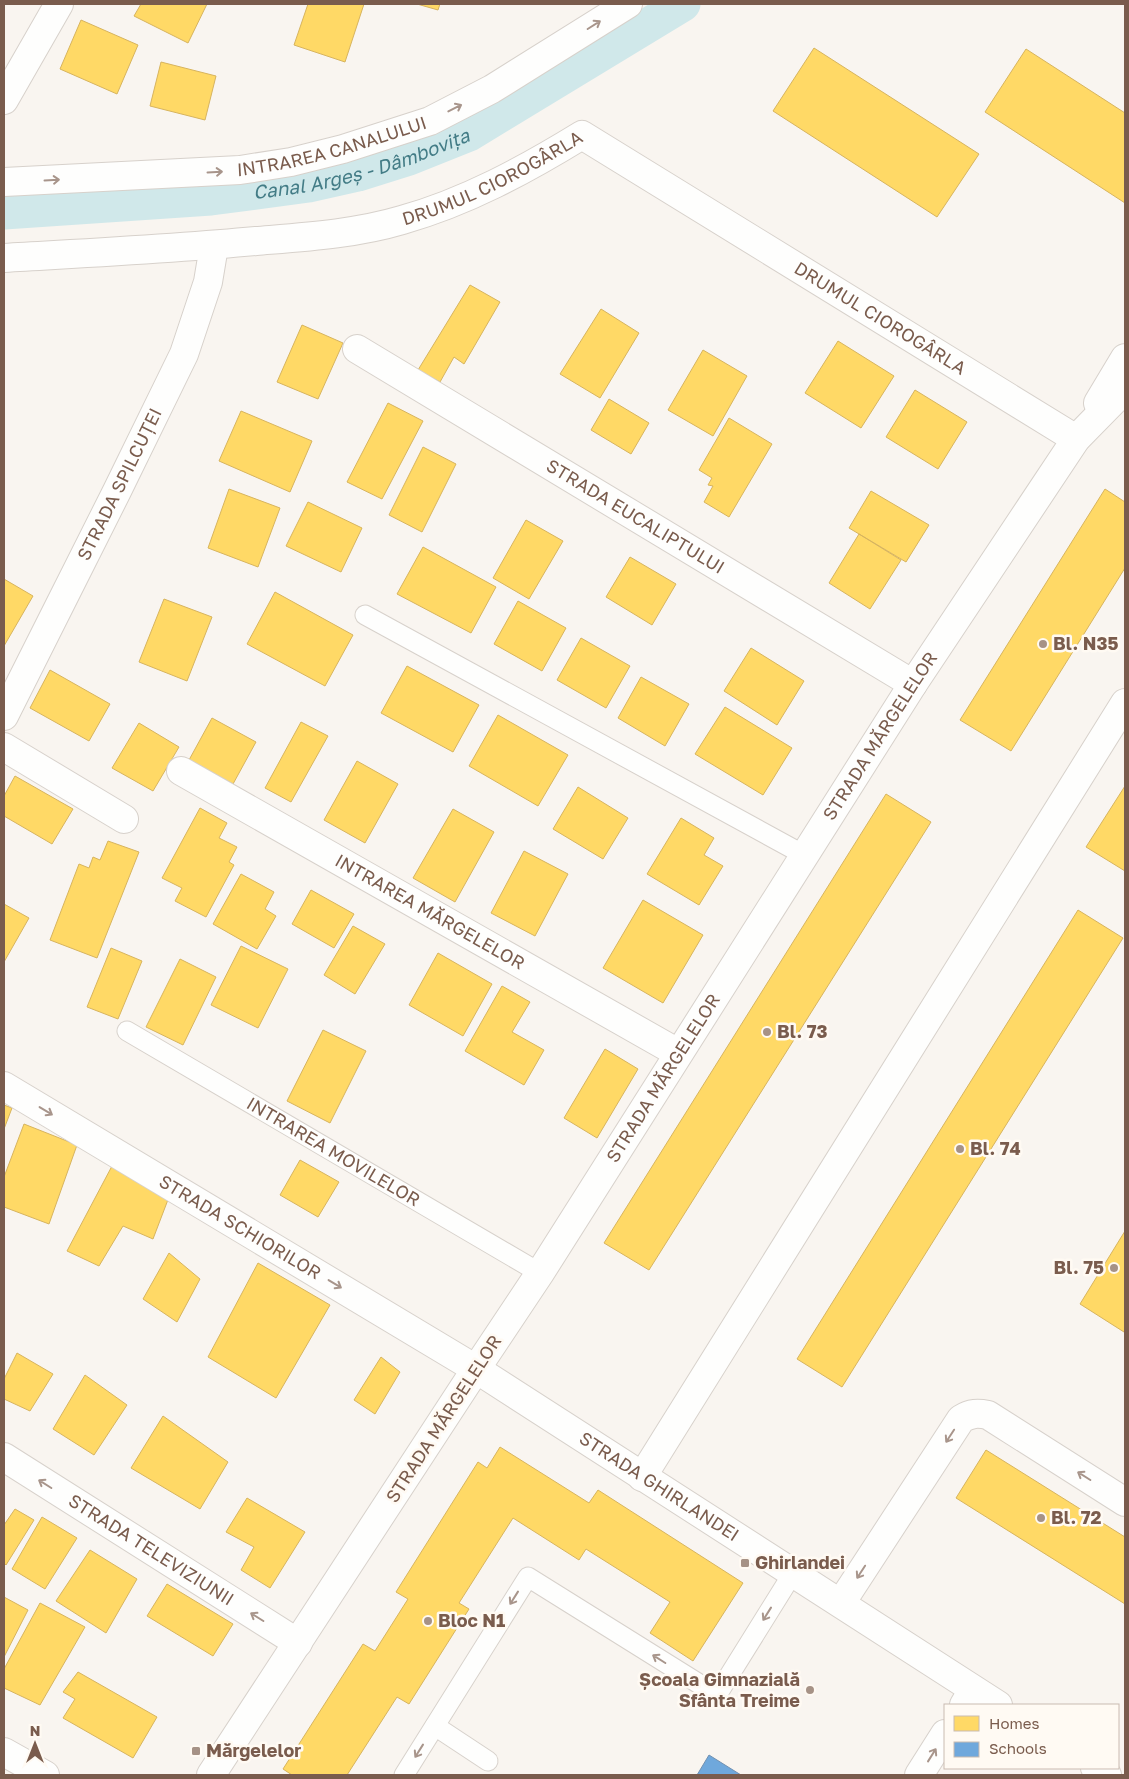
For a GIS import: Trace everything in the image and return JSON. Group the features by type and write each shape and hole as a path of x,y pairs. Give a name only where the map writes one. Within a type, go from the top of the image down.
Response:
{"street":[{"path":"4,100 59,4"},
{"name":"INTRAREA CANALULUI","path":"4,182 240,170 291,162 344,149 422,124 492,90 628,4"},
{"name":"DRUMUL CIOROGÂRLA","path":"4,258 214,246 354,230 401,220 472,195 538,161 582,135 1076,438"},
{"name":"STRADA SPILCUȚEI","path":"4,716 184,354 208,282 214,246"},
{"name":"STRADA EUCALIPTULUI","path":"357,349 914,684"},
{"path":"1076,438 1125,358"},
{"name":"STRADA MĂRGELELOR","path":"211,1775 540,1273 914,684 1076,438 1125,389"},
{"path":"642,1477 1125,703"},
{"path":"4,747 124,819"},
{"name":"INTRAREA MĂRGELELOR","path":"181,771 678,1054"},
{"name":"STRADA SCHIORILOR","path":"4,1086 476,1369"},
{"name":"STRADA GHIRLANDEI","path":"476,1369 841,1603 968,1697 994,1704"},
{"path":"841,1603 961,1419 969,1414 980,1413 988,1415 1125,1502"},
{"name":"STRADA TELEVIZIUNII","path":"4,1458 298,1643"},
{"path":"919,1775 944,1736"},
{"path":"4,1752 45,1775"}],"lane":[{"path":"365,615 806,856"},
{"name":"INTRAREA MOVILELOR","path":"127,1031 540,1273"},
{"path":"404,1775 528,1577 717,1695 793,1573"},
{"path":"435,1726 488,1761"}],"building: Homes":[{"path":"141,4 207,4 188,43 134,16"},
{"path":"308,4 364,4 345,62 294,45"},
{"path":"417,4 440,4 438,10"},
{"path":"81,20 138,45 117,94 60,69"},
{"path":"814,48 979,154 937,217 773,111"},
{"path":"1026,49 1125,113 1125,203 985,112"},
{"path":"161,62 216,76 205,120 150,106"},
{"path":"470,285 500,302 464,364 454,357 440,382 418,370"},
{"path":"601,309 639,333 600,398 560,374"},
{"path":"302,325 343,343 318,399 277,382"},
{"path":"838,341 894,376 861,428 805,393"},
{"path":"703,350 747,376 713,436 668,410"},
{"path":"915,390 967,422 938,469 886,437"},
{"path":"609,399 649,423 631,454 591,430"},
{"path":"388,403 423,421 382,499 347,482"},
{"path":"241,411 312,441 290,492 219,461"},
{"path":"729,418 772,444 729,517 704,502 713,486 708,485 712,478 699,470"},
{"path":"423,447 456,464 422,532 389,515"},
{"path":"229,489 280,508 258,567 208,548"},
{"name":"Bl. N35","path":"1105,489 1125,502 1125,568 1011,751 960,720"},
{"path":"871,491 929,525 906,562 849,528"},
{"path":"308,502 362,528 341,572 286,546"},
{"path":"526,520 563,541 529,599 493,578"},
{"path":"859,534 901,560 870,609 829,583"},
{"path":"423,547 496,587 471,633 397,594"},
{"path":"630,557 676,584 652,625 606,597"},
{"path":"4,579 33,596 4,646"},
{"path":"275,592 353,635 325,686 247,644"},
{"path":"164,599 212,617 187,681 139,662"},
{"path":"518,601 566,628 542,671 494,644"},
{"path":"581,638 630,666 606,708 557,680"},
{"path":"751,648 804,681 777,725 724,691"},
{"path":"407,666 479,705 453,752 381,713"},
{"path":"50,670 110,704 89,741 30,708"},
{"path":"641,677 689,704 665,746 618,718"},
{"path":"725,707 792,748 763,795 695,754"},
{"path":"498,715 568,755 538,806 469,766"},
{"path":"212,718 256,742 233,784 189,760"},
{"path":"301,722 328,736 291,802 265,788"},
{"path":"139,723 179,747 153,791 112,768"},
{"path":"357,761 398,784 365,843 324,820"},
{"path":"15,776 73,809 52,844 4,816 4,796"},
{"path":"1125,786 1125,871 1086,847"},
{"path":"578,787 628,818 603,859 553,829"},
{"name":"Bl. 73","path":"886,794 931,822 649,1270 604,1243"},
{"path":"200,808 227,823 219,838 237,847 229,862 234,865 206,917 175,901 182,888 162,878"},
{"path":"453,809 494,832 455,902 413,878"},
{"path":"681,818 714,838 704,855 723,866 699,905 647,874"},
{"path":"108,841 139,852 97,958 50,940 79,864 89,868 93,857 100,860"},
{"path":"524,851 568,874 535,936 491,913"},
{"path":"241,874 274,892 265,909 276,916 257,949 213,924"},
{"path":"311,890 354,914 334,948 292,924"},
{"path":"643,900 703,935 663,1003 603,968"},
{"path":"4,904 29,918 4,962"},
{"name":"Bl. 74","path":"1078,910 1123,938 842,1387 797,1359"},
{"path":"353,926 385,944 355,994 324,975"},
{"path":"241,946 288,969 258,1028 211,1005"},
{"path":"111,948 142,961 118,1019 87,1007"},
{"path":"438,953 492,984 463,1036 409,1005"},
{"path":"180,959 216,977 183,1045 146,1027"},
{"path":"502,986 530,1002 512,1032 544,1050 524,1085 465,1051"},
{"path":"323,1030 366,1051 330,1123 287,1101"},
{"path":"605,1049 638,1069 597,1138 564,1118"},
{"path":"4,1105 12,1108 4,1129"},
{"path":"24,1124 77,1145 49,1224 4,1207 4,1177"},
{"path":"300,1160 339,1182 318,1217 280,1195"},
{"path":"112,1166 169,1197 153,1239 123,1226 99,1266 67,1251"},
{"name":"Bl. 75","path":"1125,1231 1125,1330 1124,1332 1080,1304"},
{"path":"169,1253 200,1279 177,1322 143,1299"},
{"path":"258,1263 330,1305 276,1398 208,1357"},
{"path":"17,1353 53,1374 30,1411 4,1399 4,1379"},
{"path":"381,1357 400,1372 375,1414 354,1400"},
{"path":"85,1375 127,1405 94,1455 53,1429"},
{"path":"163,1416 228,1462 200,1509 131,1468"},
{"name":"Bloc N1","path":"500,1447 589,1503 598,1490 743,1583 693,1661 650,1633 670,1602 586,1549 579,1560 513,1518 459,1603 469,1609 409,1704 397,1697 347,1775 292,1775 283,1769 363,1644 375,1651 408,1599 396,1592 478,1462 487,1468"},
{"name":"Bl. 72","path":"986,1450 1125,1537 1125,1604 956,1498"},
{"path":"247,1498 305,1532 270,1588 241,1570 254,1547 226,1532"},
{"path":"15,1509 34,1520 6,1565 4,1563 4,1525"},
{"path":"42,1517 77,1538 45,1589 12,1569"},
{"path":"90,1550 137,1579 106,1633 56,1601"},
{"path":"167,1584 233,1624 213,1656 147,1616"},
{"path":"4,1597 28,1610 4,1657"},
{"path":"40,1603 85,1627 40,1705 4,1688 4,1669"},
{"path":"78,1672 157,1717 133,1758 63,1718 75,1699 63,1692"}],"building: Schools":[{"path":"709,1755 741,1775 697,1775"}],"waterway":[{"name":"Canal Argeș - Dâmbovița","path":"4,212 211,198 309,185 358,174 409,158 469,134 683,4"}],"place":[{"name":"Bl. N35","path":"1043,644"},
{"name":"Bl. 73","path":"767,1032"},
{"name":"Bl. 74","path":"960,1149"},
{"name":"Bl. 75","path":"1114,1268"},
{"name":"Bl. 72","path":"1041,1518"},
{"name":"Ghirlandei","path":"745,1563"},
{"name":"Bloc N1","path":"428,1621"},
{"name":"Școala Gimnazială Sfânta Treime","path":"810,1690"},
{"name":"Mărgelelor","path":"196,1751"}]}
